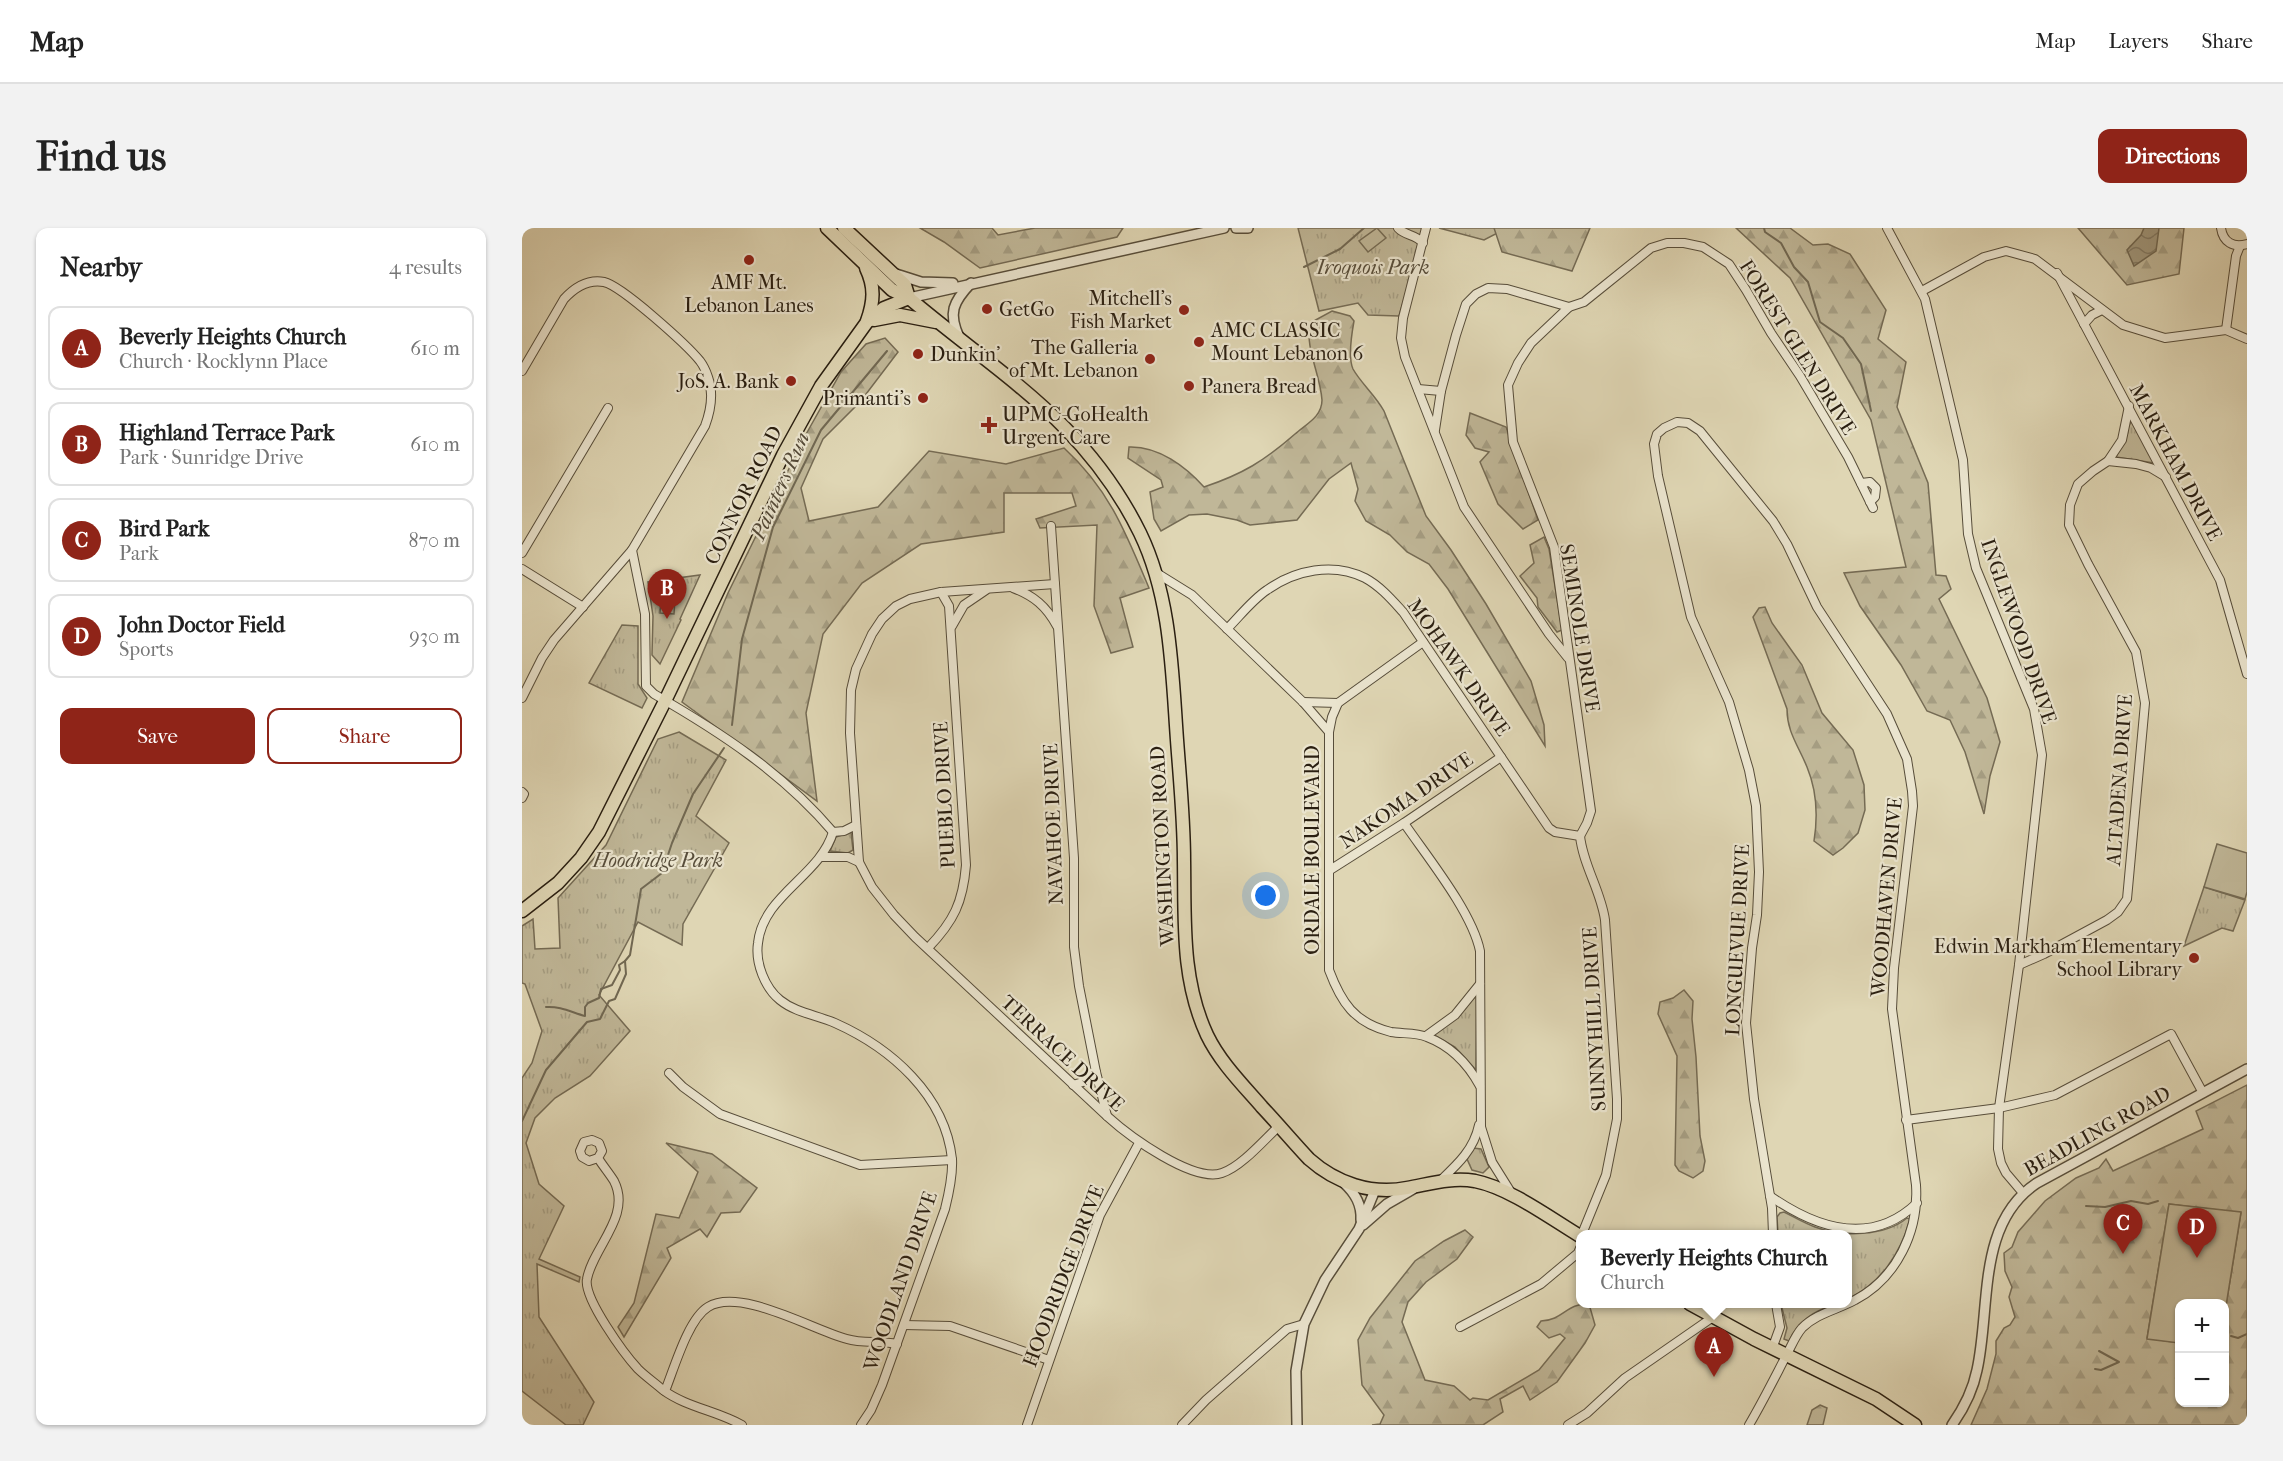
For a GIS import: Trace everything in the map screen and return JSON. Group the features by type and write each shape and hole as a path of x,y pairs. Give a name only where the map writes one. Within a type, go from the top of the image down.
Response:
{"main road":[{"name":"WASHINGTON ROAD","path":"827,228 892,290 909,298 1043,405 1086,449 1109,479 1131,515 1155,572 1164,608 1171,652 1184,844 1185,943 1195,1001 1208,1037 1221,1058 1309,1159 1324,1171 1341,1180 1375,1190 1399,1190 1441,1180 1478,1182 1514,1197 1576,1232"},
{"name":"WASHINGTON ROAD","path":"844,228 905,285 909,298"},
{"path":"866,266 872,281 873,294 867,322 900,315 941,324"},
{"name":"CONNOR ROAD","path":"522,911 558,883 581,858 599,832 796,429 828,376 867,322 884,308 909,298"},
{"path":"1697,1308 1786,1356 1875,1399 1915,1425"}],"street":[{"path":"909,298 1224,228"},
{"path":"1236,228 1248,228"},
{"path":"1398,228 1406,235 1419,239 1423,243"},
{"path":"1426,228 1402,318 1401,338 1405,357 1464,507 1549,634 1569,659"},
{"name":"INGLEWOOD DRIVE","path":"1887,228 1922,291 1963,460 1968,534 1976,568 2034,709 2043,755 2019,965 1999,1108 1998,1149 2001,1163 2006,1173 2023,1193"},
{"path":"2221,228 2225,240 2233,245 2243,245"},
{"name":"FOREST GLEN DRIVE","path":"1569,307 1584,302 1651,248 1667,243 1684,243 1703,247 1729,264 1848,457 1871,505"},
{"path":"2226,330 2236,256 2243,245"},
{"path":"1922,291 1984,257 2007,251 2035,258 2123,325 2165,338 2226,330 2247,339"},
{"path":"888,270 921,282 970,283"},
{"name":"MARKHAM DRIVE","path":"2056,273 2220,580 2247,674"},
{"path":"522,371 564,299 572,290 592,282 602,281 620,290 701,362 711,387 710,413 705,426 632,550 548,649 522,698"},
{"path":"959,338 952,312 960,295 970,283"},
{"path":"1435,431 1441,391 1466,304 1476,294 1488,288 1507,289 1569,307"},
{"name":"SEMINOLE DRIVE","path":"1569,307 1531,343 1508,385 1513,442 1554,547 1591,811 1580,836"},
{"path":"2085,324 2092,315 2102,310"},
{"path":"1418,389 1441,391"},
{"name":"ALTADENA DRIVE","path":"2019,965 2107,920 2118,912 2127,899 2145,703 2136,652 2069,525 2070,505 2078,484 2109,461 2122,440 2128,406"},
{"path":"522,553 609,408"},
{"name":"WOODHAVEN DRIVE","path":"1677,422 1688,423 1700,431 1773,521 1788,544 1816,607 1887,714 1907,759 1912,791 1912,814 1892,999 1917,1203 1908,1243 1890,1271 1865,1295 1852,1301"},
{"name":"LONGUEVUE DRIVE","path":"1677,422 1657,434 1654,444 1658,476 1691,617 1729,702 1749,770 1756,806 1759,872 1746,1023 1773,1230"},
{"path":"2109,461 2143,466 2166,477"},
{"name":"NAVAHOE DRIVE","path":"1051,526 1074,858 1074,947 1079,986 1096,1072 1108,1117"},
{"path":"632,550 645,614 644,680 650,691 726,737 770,770 799,794 833,832 844,831 856,825"},
{"path":"522,569 583,607"},
{"name":"MOHAWK DRIVE","path":"1227,629 1267,590 1294,576 1318,569 1341,571 1365,578 1386,593 1403,612 1549,828 1555,832 1580,836"},
{"name":"ORDALE BOULEVARD","path":"1155,572 1187,591 1303,702 1329,732 1329,970 1347,1008 1368,1023 1390,1031 1426,1036 1452,1050 1470,1068 1480,1086"},
{"name":"TERRACE DRIVE","path":"1055,584 924,594 896,606 882,619 872,634 856,669 849,708 859,862 872,887 894,915 1073,1085 1138,1143 1197,1173 1218,1174 1235,1165 1280,1126"},
{"path":"1012,587 1039,602 1048,611 1058,628"},
{"path":"951,629 964,605 987,590"},
{"name":"PUEBLO DRIVE","path":"928,948 952,920 960,903 966,865 949,606 941,592"},
{"path":"1329,732 1338,703 1422,642"},
{"path":"1303,702 1338,703"},
{"name":"NAKOMA DRIVE","path":"1330,870 1501,757"},
{"path":"522,792 524,794 522,798"},
{"path":"1404,823 1475,931 1480,951 1480,1117 1488,1153 1514,1197"},
{"name":"WOODLAND DRIVE","path":"833,832 829,845 821,857 772,908 763,925 758,943 758,961 766,983 780,1000 801,1012 834,1023 869,1041 912,1076 942,1121 952,1161 951,1183 945,1209 897,1344 871,1410 861,1425"},
{"name":"SUNNYHILL DRIVE","path":"1580,836 1584,856 1600,897 1605,920 1617,1099 1617,1119 1606,1175 1584,1230"},
{"path":"821,857 848,857 859,862"},
{"path":"1426,1036 1455,1015 1480,984"},
{"path":"1906,1120 1999,1108 2055,1095 2171,1034 2202,1093"},
{"name":"BEADLING ROAD","path":"1952,1425 1967,1400 1977,1371 1996,1239 2011,1209 2023,1193 2037,1183 2247,1069"},
{"path":"1073,1085 1086,1080 1096,1072"},
{"path":"669,1073 683,1087 720,1114 860,1165 952,1161"},
{"path":"1441,1180 1460,1162 1469,1149 1476,1136 1480,1117"},
{"name":"HOODRIDGE DRIVE","path":"1027,1425 1100,1215 1138,1143"},
{"path":"598,1158 615,1184 618,1203 616,1219 596,1256 586,1281 588,1296 638,1369 665,1391 742,1425"},
{"path":"1341,1180 1354,1193 1359,1204 1361,1216 1359,1229"},
{"path":"1359,1229 1387,1204 1416,1186"},
{"path":"1297,1425 1296,1371 1304,1324 1322,1286 1359,1229 1375,1190"},
{"path":"1770,1196 1797,1214 1816,1222 1845,1228 1865,1228 1889,1223 1901,1217 1917,1203"},
{"path":"1460,1328 1541,1284 1576,1254"},
{"path":"665,1391 693,1324 707,1307 723,1300 745,1303 849,1340 885,1341 897,1344"},
{"path":"1772,1348 1780,1327 1777,1308"},
{"name":"WOODHAVEN DRIVE","path":"1749,1425 1798,1333 1812,1320 1837,1308"},
{"path":"1568,1425 1587,1413 1632,1373 1713,1317"},
{"path":"904,1324 950,1326 1048,1360"},
{"path":"1182,1425 1206,1400 1287,1329 1304,1324"}],"green space":[{"path":"920,228 992,228 998,235 1035,228 1123,228 1117,237 980,268"},
{"name":"Iroquois Park","path":"1298,228 1425,228 1399,316 1368,315 1358,303 1319,311"},
{"path":"1377,228 1386,238 1368,252 1359,241"},
{"name":"Iroquois Park","path":"1439,228 1507,228 1484,240"},
{"path":"1494,228 1590,228 1572,271 1502,252"},
{"path":"1736,228 1790,228 1813,245 1828,244 1850,254 1886,310 1878,339 1906,362 1897,407 1928,483 1936,575 1946,576 1951,589 1939,599 1987,698 2000,742 1990,776 1984,814 1965,752 1950,720 1927,711 1901,665 1860,606 1844,573 1906,567 1871,420 1790,278"},
{"path":"2078,228 2184,228 2179,274 2127,285"},
{"path":"1332,311 1350,316 1354,321 1351,338 1353,369 1384,411 1426,516 1486,604 1531,681 1544,725 1545,746 1448,589 1429,564 1407,552 1390,535 1366,521 1355,501 1358,489 1351,463 1329,479 1297,520 1250,525 1207,514 1189,515 1161,531 1154,519 1150,492 1163,487 1161,480 1128,458 1129,447 1151,450 1171,459 1204,487 1242,472 1263,459 1308,423 1319,411 1322,400 1321,390 1309,342 1310,323"},
{"path":"885,338 898,352 860,402 823,439 801,488 809,521 878,507 929,451 1006,464 1064,448 1093,479 1105,496 1124,530 1149,588 1120,598 1133,647 1111,653 1094,606 1097,525 1040,528 1036,519 1076,506 1072,493 1004,493 1004,532 921,544 862,583 823,634 806,713 817,801 682,702 728,593 805,436 841,372 866,344"},
{"path":"1470,413 1506,427 1538,520 1523,529 1498,504 1480,462 1489,452 1475,448 1466,435"},
{"path":"2132,421 2154,463 2116,457"},
{"path":"1544,537 1549,549 1562,630 1557,632 1538,607 1537,598 1520,576 1534,563 1530,545"},
{"path":"700,575 660,664 652,655 653,616 648,582"},
{"path":"662,583 676,584 674,614 660,613"},
{"path":"1765,607 1772,623 1802,665 1822,713 1853,750 1864,785 1865,810 1858,833 1833,855 1814,841 1816,813 1813,785 1791,732 1787,709 1753,617 1759,608"},
{"path":"622,625 638,626 638,684 647,698 642,708 589,683"},
{"name":"Hoodridge Park","path":"679,732 726,760 696,816 729,843 683,924 682,945 638,922 599,995 630,1031 590,1076 555,1098 535,1118 526,1143 539,1184 564,1206 539,1259 580,1277 579,1282 537,1264 539,1317 594,1402 583,1425 566,1425 522,1391 522,1078 532,1063 542,1031 525,984 522,983 522,926 533,919 535,949 560,948 558,898 606,845 658,739"},
{"path":"851,832 853,850 848,853 830,851 836,837"},
{"path":"2217,844 2247,853 2245,899 2204,887"},
{"path":"2204,887 2245,900 2233,931 2222,928 2184,946"},
{"path":"1684,990 1693,1001 1692,1019 1700,1136 1705,1161 1703,1171 1693,1178 1679,1171 1675,1165 1677,1056 1658,1014 1660,1002 1673,998"},
{"path":"1477,994 1476,1070 1455,1047 1432,1034 1458,1017"},
{"path":"2247,1085 2247,1425 1971,1425 1987,1389 1996,1354 1996,1341 2015,1317 2009,1297 2012,1287 2005,1271 2004,1253 2012,1247 2018,1232 2045,1201 2076,1178 2099,1168 2106,1159 2113,1171 2203,1129 2196,1111"},
{"path":"666,1143 712,1154 757,1188 740,1212 721,1213 707,1237 700,1229 667,1248 671,1258 624,1337 618,1327 634,1303 656,1214 679,1218 698,1172"},
{"path":"1473,1148 1481,1149 1489,1167 1483,1173 1472,1170 1467,1159"},
{"path":"2169,1204 2241,1212 2227,1299 2175,1299 2175,1342 2147,1339"},
{"path":"1784,1212 1826,1230 1778,1230 1777,1217"},
{"path":"1907,1218 1910,1219 1901,1244 1888,1266 1852,1297 1852,1234 1887,1229"},
{"path":"1465,1230 1473,1237 1457,1259 1426,1282 1408,1302 1402,1322 1425,1380 1454,1386 1470,1400 1473,1398 1488,1400 1539,1370 1565,1338 1560,1334 1549,1338 1537,1327 1541,1321 1555,1318 1576,1306 1576,1308 1590,1308 1595,1325 1557,1382 1530,1400 1523,1386 1500,1399 1503,1412 1483,1425 1372,1425 1380,1424 1384,1415 1362,1385 1358,1340 1370,1318 1415,1261"},
{"path":"1782,1308 1826,1308 1802,1322 1789,1341 1784,1339 1787,1328"},
{"path":"1820,1405 1827,1408 1823,1425 1807,1425 1812,1410"}],"water":[{"path":"2144,228 2159,228 2156,251 2134,266 2127,250 2141,235"}],"waterway":[{"name":"Painters Run","path":"1304,267 1340,249 1364,228"},
{"path":"1764,228 1765,232 1781,243 1794,267 1808,282 1820,322 1843,338 1861,364 1871,411"},
{"name":"Painters Run","path":"732,725 742,639 773,527 821,430 887,351"},
{"name":"Painters Run","path":"522,1121 546,1070 587,1022 600,1019 609,1001 615,999 626,974 625,961 630,955 641,889 662,873 693,794 724,748"},
{"path":"546,1007 561,1008 585,1016 585,1007 599,998 601,989 612,985 620,970 619,965 625,961"},
{"path":"2086,1206 2105,1207 2131,1201 2148,1204 2158,1201"},
{"path":"2231,1336 2238,1338 2247,1334"},
{"path":"2095,1369 2101,1370 2119,1362 2099,1351"}],"place":[{"name":"AMF Mt. Lebanon Lanes","path":"749,260"},
{"name":"GetGo","path":"987,309"},
{"name":"Mitchell's Fish Market","path":"1184,310"},
{"name":"AMC CLASSIC Mount Lebanon 6","path":"1199,342"},
{"name":"Dunkin'","path":"918,354"},
{"name":"The Galleria of Mt. Lebanon","path":"1150,359"},
{"name":"JoS. A. Bank","path":"791,381"},
{"name":"Panera Bread","path":"1189,386"},
{"name":"Primanti's","path":"923,398"},
{"name":"UPMC-GoHealth Urgent Care","path":"989,425"},
{"name":"Highland Terrace Park","path":"667,619"},
{"name":"Edwin Markham Elementary School Library","path":"2194,958"},
{"name":"Bird Park","path":"2123,1254"},
{"name":"John Doctor Field","path":"2197,1258"},
{"name":"Beverly Heights Church","path":"1714,1377"}]}
